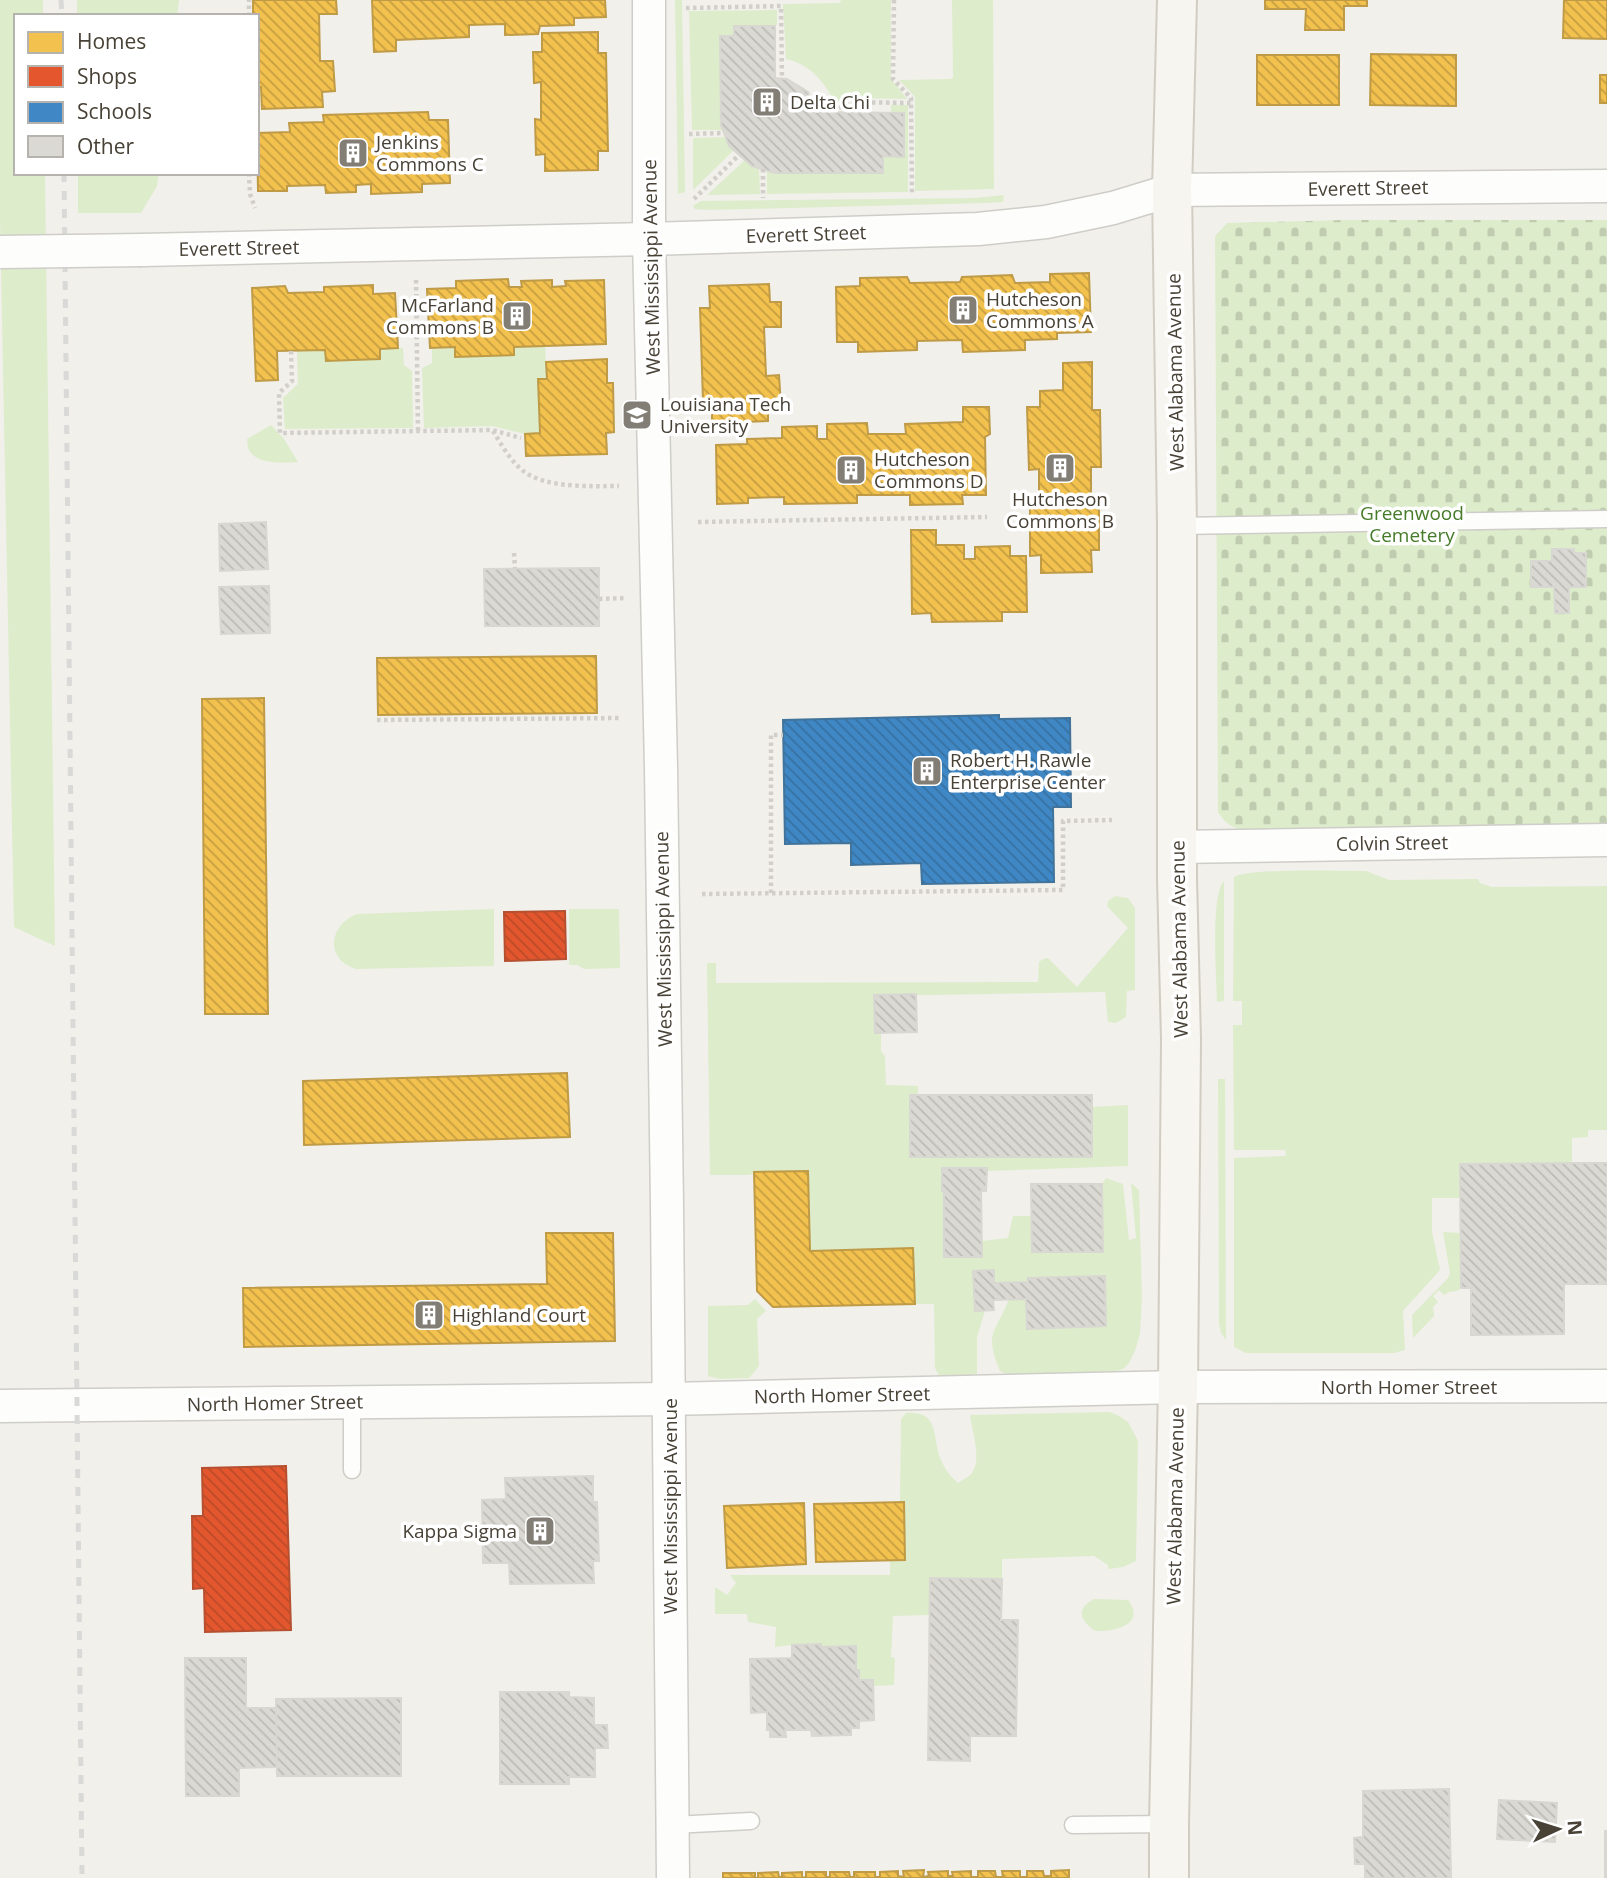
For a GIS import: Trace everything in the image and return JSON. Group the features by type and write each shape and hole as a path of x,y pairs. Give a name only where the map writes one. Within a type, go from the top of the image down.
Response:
{"main road":[{"name":"West Alabama Avenue","path":"1169,1878 1181,1040 1172,190 1177,0"}],"street":[{"name":"West Mississippi Avenue","path":"649,0 649,239 658,573 673,1878"},
{"name":"Everett Street","path":"0,252 649,239 978,229 1046,222 1113,208 1172,190 1607,186"},
{"name":"Colvin Street","path":"1177,847 1607,840"},
{"name":"North Homer Street","path":"0,1406 669,1399 1178,1387 1607,1386"}],"lane":[{"path":"1177,526 1607,519"},
{"path":"352,1402 352,1470"},
{"path":"673,1825 751,1821"},
{"path":"1073,1825 1169,1824"}],"path":[{"path":"894,0 894,79 911,98 912,195"},
{"path":"686,8 781,6 782,78"},
{"path":"833,112 848,102 911,103"},
{"path":"689,134 724,134"},
{"path":"694,199 739,155"},
{"path":"762,169 763,198"},
{"path":"249,175 250,194 255,208"},
{"path":"416,280 418,431"},
{"path":"291,351 292,381 279,393 280,433 492,430 521,438"},
{"path":"492,430 509,456 529,475 568,484 619,486"},
{"path":"698,522 987,517"},
{"path":"514,552 515,568"},
{"path":"599,598 628,598"},
{"path":"377,720 622,718"},
{"path":"771,893 771,735 783,735"},
{"path":"702,894 1063,890 1063,821 1112,820"}],"green space":[{"path":"0,0 43,0 43,14 14,14 14,175 45,175 55,946 14,927 0,217"},
{"path":"77,0 179,0 177,14 77,14"},
{"path":"675,0 682,0 685,192 678,194"},
{"path":"841,0 891,0 891,79 907,99 849,98 836,104 810,70 786,59 783,4 840,3"},
{"path":"952,0 993,0 994,189 915,191 915,97 899,80 953,77"},
{"path":"777,10 777,25 735,26 734,36 721,36 723,130 692,130 689,11"},
{"path":"891,105 908,105 908,192 767,194 767,171 883,173 883,156 904,156 904,113 891,112"},
{"path":"726,137 734,150 693,190 693,138"},
{"path":"745,160 759,169 760,194 707,195"},
{"path":"78,175 159,175 157,186 141,213 78,213"},
{"path":"1004,195 1003,202 984,203 709,210 695,209 693,206 701,201 975,198"},
{"name":"Greenwood Cemetery","path":"1607,220 1607,825 1246,830 1228,824 1218,812 1215,236 1227,223"},
{"path":"545,346 547,379 539,379 540,433 525,434 492,426 424,428 422,368 432,363 432,347 455,347 456,357 514,355 514,347"},
{"path":"403,348 404,365 412,371 413,428 285,429 283,398 298,384 297,350 325,350 326,361 380,359 380,349"},
{"path":"271,425 284,439 298,462 264,461 249,450 247,439"},
{"path":"1276,871 1366,871 1389,880 1478,879 1480,883 1492,887 1607,886 1607,1130 1588,1130 1588,1137 1572,1138 1572,1163 1460,1164 1460,1198 1432,1198 1432,1232 1440,1270 1403,1311 1405,1350 1394,1353 1246,1353 1234,1347 1234,1158 1286,1156 1285,1150 1234,1150 1233,1025 1242,1025 1242,1001 1233,1001 1234,877"},
{"path":"1224,881 1224,1001 1217,1002 1216,920 1217,903"},
{"path":"1115,896 1128,898 1135,908 1135,990 1127,991 1126,1017 1116,1023 1108,1022 1105,992 874,996 875,1032 881,1032 886,1085 918,1086 918,1095 910,1096 910,1157 1092,1157 1092,1107 1128,1105 1128,1166 987,1171 986,1168 942,1169 942,1191 944,1257 981,1257 982,1241 1008,1238 1013,1216 1031,1216 1033,1252 1103,1252 1102,1184 1106,1178 1123,1184 1129,1240 1136,1238 1131,1183 1139,1190 1142,1297 1140,1334 1129,1363 1123,1369 1112,1372 1009,1375 1000,1371 992,1340 1009,1299 1026,1299 1027,1329 1105,1326 1105,1276 1028,1278 1028,1282 994,1283 994,1270 975,1311 985,1311 977,1337 977,1374 940,1378 935,1368 934,1304 915,1304 913,1248 810,1251 755,1172 750,1175 710,1175 707,963 716,963 716,983 1038,982 1039,962 1048,958 1077,987 1128,928 1107,906 1108,901"},
{"path":"494,909 494,966 356,969 339,958 335,950 336,934 348,919 357,914"},
{"path":"569,909 619,909 620,968 584,969 578,965 569,965"},
{"path":"1218,1079 1225,1079 1226,1340 1219,1323"},
{"path":"1443,1232 1460,1233 1461,1288 1444,1295 1439,1290 1433,1296 1438,1302 1433,1307 1434,1316 1413,1338 1412,1315 1450,1273"},
{"path":"755,1299 766,1311 757,1319 759,1366 749,1378 720,1379 708,1376 708,1306 748,1305"},
{"path":"1109,1412 1128,1422 1138,1441 1136,1561 1123,1567 1108,1569 1108,1565 1094,1556 1002,1559 1002,1579 930,1615 893,1616 891,1657 895,1658 894,1685 874,1686 873,1680 859,1680 856,1670 856,1646 821,1647 821,1644 775,1647 776,1627 748,1622 747,1614 715,1614 715,1587 727,1595 736,1583 730,1575 890,1575 890,1560 905,1560 904,1502 900,1502 901,1419 906,1413 916,1413 928,1419 942,1463 958,1483 972,1473 975,1467 976,1444 970,1415"},
{"path":"1094,1599 1128,1600 1133,1609 1131,1621 1118,1628 1095,1631 1082,1615 1084,1607"}],"building: Homes":[{"path":"253,0 336,0 337,14 319,14 320,61 333,61 335,91 322,92 323,107 262,109 259,87 259,14 253,14"},
{"path":"372,0 605,0 606,17 574,18 574,25 540,26 538,34 505,35 505,24 469,25 469,37 396,40 396,51 374,52"},
{"path":"1265,0 1367,0 1367,6 1344,6 1344,30 1305,30 1306,9 1265,9"},
{"path":"1564,0 1607,0 1607,39 1563,38"},
{"path":"598,32 598,53 606,53 608,151 598,151 598,170 545,171 545,154 536,155 535,119 541,120 541,82 534,83 533,52 542,52 542,33"},
{"path":"1371,54 1456,55 1456,106 1370,105"},
{"path":"1257,55 1339,55 1339,105 1257,105"},
{"path":"1600,75 1607,75 1607,103 1600,103"},
{"name":"Jenkins Commons C","path":"428,112 429,120 448,120 450,183 422,184 422,192 371,194 371,184 356,185 356,192 326,193 325,185 287,186 287,191 258,191 259,133 290,132 289,123 324,122 323,115"},
{"name":"Hutcheson Commons A","path":"1089,273 1091,332 1057,333 1057,339 1025,340 1025,350 963,352 962,340 917,341 917,350 858,352 858,342 837,342 836,287 860,286 860,278 907,277 910,283 960,282 962,277 1012,275 1015,283 1050,282 1050,274"},
{"name":"McFarland Commons B","path":"508,279 509,287 522,287 521,281 552,280 552,287 566,286 565,281 604,280 606,344 514,347 514,355 455,357 455,347 430,348 427,289 456,288 456,281"},
{"path":"769,284 770,302 781,302 781,327 764,327 766,376 779,375 781,406 768,407 768,421 712,423 712,400 703,401 700,308 710,308 709,286"},
{"path":"373,285 373,294 395,293 398,348 380,349 380,359 326,361 325,350 277,351 278,380 256,381 252,288 285,286 288,293 324,292 324,287"},
{"path":"607,359 607,383 613,383 614,432 606,433 607,454 526,456 525,434 540,433 538,379 547,379 546,362"},
{"name":"Hutcheson Commons B","path":"1092,362 1092,410 1100,410 1101,467 1091,467 1091,499 1099,499 1099,550 1091,550 1092,572 1041,573 1041,555 1030,556 1030,495 1039,495 1039,469 1029,470 1027,407 1040,407 1040,391 1063,390 1063,363"},
{"name":"Hutcheson Commons D","path":"963,407 989,407 990,434 985,437 986,495 962,495 963,504 910,505 910,495 857,495 857,503 784,504 784,497 748,498 748,503 717,504 716,445 747,444 747,439 782,438 782,427 817,426 817,439 827,439 827,424 867,423 868,434 906,434 905,424 963,422"},
{"path":"911,530 936,530 936,545 964,545 964,559 975,559 975,547 1010,546 1010,556 1026,556 1027,612 1002,612 1002,621 932,622 931,613 912,614"},
{"path":"596,656 597,713 378,715 377,658"},
{"path":"264,698 268,1014 205,1014 202,699"},
{"path":"567,1073 570,1137 304,1145 303,1081"},
{"path":"808,1171 810,1251 913,1248 915,1304 773,1307 757,1291 754,1172"},
{"name":"Highland Court","path":"546,1233 613,1233 615,1341 244,1347 243,1288 547,1284"},
{"path":"904,1502 905,1560 816,1562 814,1504"},
{"path":"804,1503 806,1564 727,1568 724,1506"},
{"path":"924,1870 923,1877 929,1876 928,1872 948,1871 948,1876 953,1876 952,1872 971,1871 971,1877 978,1877 978,1871 995,1871 996,1877 1003,1877 1002,1871 1020,1871 1020,1877 1027,1877 1027,1871 1043,1871 1044,1876 1051,1876 1051,1871 1069,1870 1069,1878 802,1878 806,1877 806,1872 826,1872 826,1877 830,1877 830,1872 849,1872 850,1877 854,1877 854,1872 875,1872 875,1877 880,1877 880,1872 898,1871 898,1876 904,1877 903,1871"},
{"path":"778,1872 779,1877 782,1877 782,1873 802,1872 802,1878 758,1878 758,1873"},
{"path":"723,1873 755,1873 755,1878 723,1878"}],"building: Shops":[{"path":"565,911 566,959 505,961 504,912"},
{"path":"286,1466 291,1630 205,1632 204,1588 193,1589 192,1516 203,1516 202,1468"}],"building: Schools":[{"name":"Robert H. Rawle Enterprise Center","path":"999,715 999,719 1070,718 1071,807 1053,807 1054,882 922,884 921,863 851,865 851,843 785,844 783,720"}],"building: Other":[{"name":"Delta Chi","path":"734,26 775,26 775,78 787,79 808,92 816,112 904,113 904,157 883,156 883,173 775,173 752,166 729,146 721,125 720,36 734,36"},
{"path":"266,522 268,569 220,571 219,524"},
{"path":"1552,549 1574,549 1574,553 1586,553 1586,587 1569,587 1569,613 1555,613 1554,587 1531,587 1531,561 1552,561"},
{"path":"599,568 599,626 485,626 484,569"},
{"path":"269,586 270,633 221,634 219,587"},
{"path":"916,994 917,1032 875,1033 874,995"},
{"path":"910,1095 1092,1095 1092,1157 910,1157"},
{"path":"1607,1163 1607,1284 1564,1284 1564,1334 1471,1335 1471,1288 1461,1288 1460,1164"},
{"path":"942,1168 987,1168 986,1191 981,1191 982,1257 944,1257"},
{"path":"1031,1184 1102,1184 1103,1252 1032,1252"},
{"path":"994,1270 994,1283 1028,1282 1028,1278 1105,1276 1106,1326 1027,1329 1026,1299 993,1300 994,1310 975,1311 973,1271"},
{"name":"Kappa Sigma","path":"593,1476 593,1502 597,1502 599,1561 593,1561 594,1583 510,1584 509,1563 483,1563 482,1500 506,1499 505,1478"},
{"path":"930,1578 1002,1579 1001,1620 1018,1620 1016,1736 970,1736 970,1761 928,1760"},
{"path":"821,1644 821,1647 856,1646 856,1670 859,1670 859,1680 873,1680 874,1720 859,1721 859,1728 851,1728 851,1735 812,1736 811,1730 785,1730 786,1737 770,1737 770,1730 767,1730 767,1712 751,1713 750,1659 792,1658 792,1645"},
{"path":"185,1658 246,1658 246,1708 277,1708 277,1767 239,1768 239,1796 186,1796"},
{"path":"500,1692 569,1692 569,1697 594,1698 594,1725 607,1725 608,1748 595,1748 595,1777 569,1777 569,1784 500,1784"},
{"path":"401,1698 401,1776 277,1776 276,1699"},
{"path":"1449,1789 1451,1878 1365,1878 1365,1864 1355,1864 1354,1838 1363,1837 1363,1791"},
{"path":"1499,1800 1557,1803 1555,1842 1497,1839"},
{"path":"1607,1831 1607,1878 1605,1878"}],"railway":[{"path":"61,0 62,14"},
{"path":"64,175 82,1878"}],"place":[{"name":"Delta Chi","path":"767,102"},
{"name":"Jenkins Commons C","path":"353,153"},
{"name":"Hutcheson Commons A","path":"963,310"},
{"name":"McFarland Commons B","path":"517,316"},
{"name":"Louisiana Tech University","path":"637,415"},
{"name":"Hutcheson Commons B","path":"1060,468"},
{"name":"Hutcheson Commons D","path":"851,470"},
{"name":"Robert H. Rawle Enterprise Center","path":"927,771"},
{"name":"Highland Court","path":"429,1315"},
{"name":"Kappa Sigma","path":"540,1531"}]}
